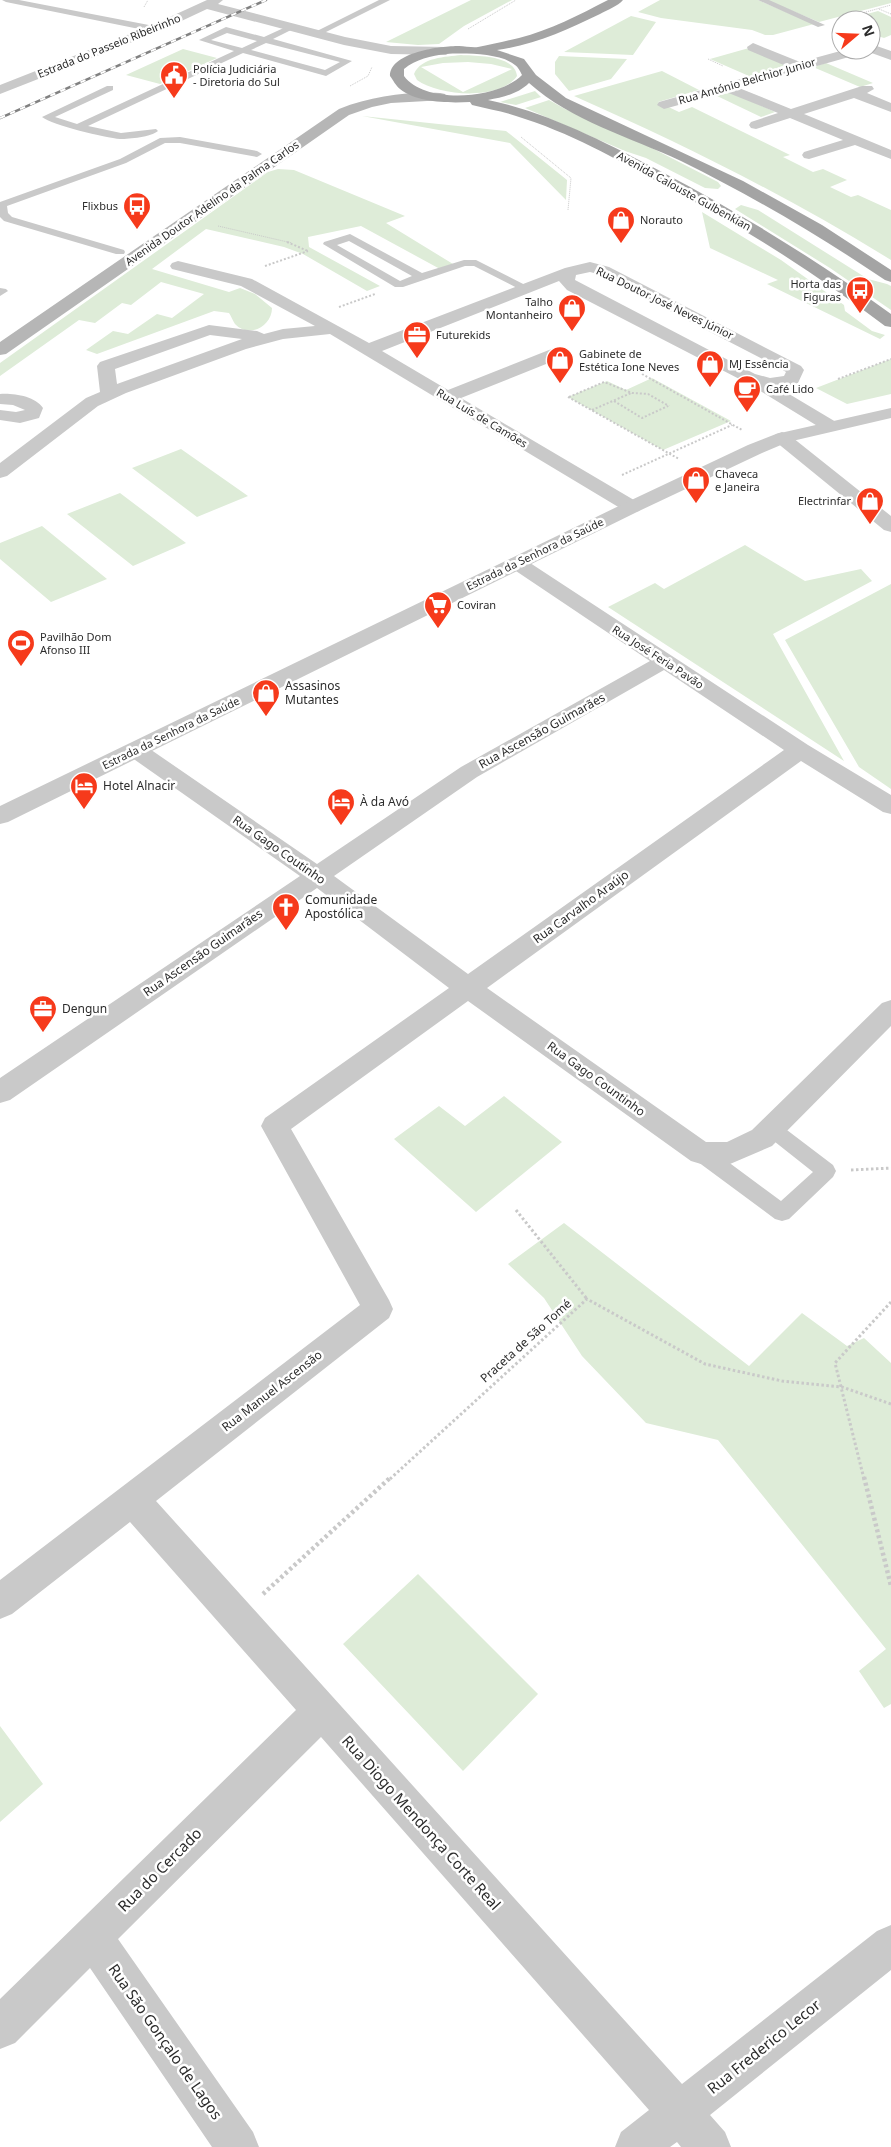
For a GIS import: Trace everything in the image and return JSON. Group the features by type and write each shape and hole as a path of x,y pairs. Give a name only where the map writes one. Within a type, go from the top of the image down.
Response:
{"main road":[{"path":"322,108 378,85 399,71 415,57 535,39 617,0"},
{"path":"561,41 632,3"},
{"name":"Avenida Calouste Gulbenkian","path":"464,50 502,55 517,60 526,67 528,73 561,101 723,177 796,217 886,273"},
{"path":"399,71 400,82 409,89 440,97 458,99 499,95 515,89 525,82 528,73 537,60"},
{"name":"Avenida Doutor Adelino da Palma Carlos","path":"0,350 344,112 366,102 390,98 413,96 440,97"},
{"name":"Avenida Calouste Gulbenkian","path":"458,99 514,110 538,118 616,154 744,223 811,266 891,322"},
{"name":"Avenida Doutor Adelino da Palma Carlos","path":"0,335 120,252 270,144"},
{"path":"616,154 648,161 710,193 721,194 731,191 732,187 723,177"},
{"path":"744,223 732,213 730,204 735,200 754,203 855,264 886,273"}],"street":[{"name":"Estrada do Passeio Ribeirinho","path":"0,90 154,29 212,3"},
{"path":"212,3 291,28 344,41 391,50 446,51"},
{"path":"344,41 374,52 399,71"},
{"path":"753,46 799,67"},
{"name":"Rua António Belchior Junior","path":"664,105 831,58"},
{"path":"726,87 891,155"},
{"path":"756,125 861,91 891,108"},
{"path":"809,155 855,141"},
{"name":"Rua Luís de Camões","path":"178,266 246,282 333,329 632,507"},
{"name":"Rua Doutor José Neves Júnior","path":"749,378 763,384 780,383 792,379 795,370 784,362 603,270 590,267 572,279 638,322 749,378 801,407 830,426"},
{"path":"368,350 535,286 572,279"},
{"path":"109,394 106,366 210,330 276,335 290,323 290,306"},
{"path":"638,322 660,325 673,324 680,320 683,315 679,309"},
{"path":"686,347 675,332 679,326 698,323 711,325"},
{"path":"0,472 92,402 109,394 240,345 276,335 333,329"},
{"path":"447,397 560,352"},
{"path":"0,399 8,398 28,404 34,408 33,414"},
{"name":"Estrada da Senhora da Saúde","path":"0,816 632,507 782,438 891,413"},
{"path":"0,415 12,418 26,417 33,414 65,422"},
{"path":"782,438 891,526"},
{"name":"Rua José Feria Pavão","path":"517,563 800,750"},
{"name":"Rua Ascensão Guimarães","path":"0,1092 469,772 665,661"},
{"name":"Rua Gago Coutinho","path":"136,750 316,875 468,988"},
{"path":"800,750 891,806"},
{"name":"Rua Carvalho Araújo","path":"275,1126 800,750"},
{"name":"Rua Gago Countinho","path":"468,988 701,1153"},
{"path":"701,1153 730,1153 762,1138 891,1010"},
{"name":"Rua Manuel Ascensão","path":"0,1602 378,1309 275,1126"},
{"name":"Rua Diogo Mendonça Corte Real","path":"133,1500 320,1712 455,1859 710,2147"},
{"name":"Rua do Cercado","path":"0,2028 320,1712"},
{"name":"Rua São Gonçalo de Lagos","path":"92,1936 238,2147"},
{"name":"Rua Frederico Lecor","path":"636,2147 891,1945"}],"lane":[{"path":"6,0 154,29"},
{"path":"315,34 386,0"},
{"path":"762,0 820,24"},
{"path":"78,127 291,28"},
{"path":"226,30 265,40 348,61 326,73 203,40 226,30"},
{"path":"110,88 47,117 78,127 120,136 153,131"},
{"path":"120,252 8,218 4,214 1,205 59,182 123,160 163,140 180,140 257,154"},
{"path":"328,244 350,237 421,277"},
{"path":"328,244 399,285 464,263 476,263 535,286"},
{"path":"701,1153 782,1213 826,1171 772,1129"}],"path":[{"path":"144,7 148,0"},
{"path":"465,31 516,0"},
{"path":"820,24 891,5"},
{"path":"878,9 891,14"},
{"path":"518,134 571,178 568,210"},
{"path":"218,226 295,244 308,251"},
{"path":"246,282 265,266 328,244"},
{"path":"311,317 399,285"},
{"path":"838,379 891,360"},
{"path":"642,374 745,432"},
{"path":"614,401 642,418 669,406 648,394 632,393 604,382 568,397 683,462"},
{"path":"592,410 632,393"},
{"path":"656,411 660,414"},
{"path":"608,493 623,474 732,424"},
{"path":"696,434 703,437"},
{"path":"826,1171 891,1168"},
{"path":"516,1210 587,1299"},
{"name":"Praceta de São Tomé","path":"238,1617 587,1299 704,1364 782,1381 842,1387 891,1404"},
{"path":"891,1302 835,1363 891,1586"}],"green space":[{"path":"471,0 512,0 464,26 439,44 418,45 386,42"},
{"path":"660,0 758,0 814,24 773,35 765,35 752,30 661,18 638,12"},
{"path":"766,0 891,0 891,3 864,10 831,10 831,19 819,22"},
{"path":"881,12 891,17 891,35 884,38 881,37"},
{"path":"631,16 656,22 633,55 564,52"},
{"path":"749,48 787,65 749,76 710,59"},
{"path":"183,49 217,58 160,84 126,75"},
{"path":"461,55 503,60 515,69 517,76 509,84 497,89 469,93 440,90 417,80 414,74 417,68 428,61 441,57","holes":["468,62 491,64 512,69 463,92 421,67 443,63"]},
{"path":"559,56 627,59 611,79 569,91 555,74 555,62"},
{"path":"826,63 873,83 860,87 813,67"},
{"path":"662,71 699,90 658,102 679,112 692,107 790,155 783,157 813,172 823,169 847,180 830,187 851,197 858,195 891,210 891,260 813,214 735,172 656,133 574,96"},
{"path":"535,91 541,97 516,105 500,102"},
{"path":"729,91 775,112 761,117 715,95"},
{"path":"549,100 646,145 718,182 721,186 718,189 705,188 646,158 625,151 525,108"},
{"path":"362,116 506,131 567,180 566,200 510,143"},
{"path":"278,169 294,170 405,216 386,223 453,264 440,269 361,226 308,237 309,247 380,286 367,291 303,254 284,247 206,229 152,269 229,292 240,288 255,294 272,308 271,314 264,325 253,330 247,330 235,324 229,313 214,311 97,354 86,350 113,331 128,334 157,314 172,318 204,294 161,282 131,305 122,303 95,323 79,320 0,376 0,363 268,172"},
{"path":"741,205 758,210 868,279 891,286 891,310 830,268 735,209"},
{"path":"702,212 781,260 844,305 845,311 872,331 885,335 880,339 767,284 778,280 710,248"},
{"path":"891,359 891,394 847,404 816,388"},
{"path":"652,378 731,421 663,450 568,397 607,381 626,390"},
{"path":"181,449 248,496 197,517 132,468"},
{"path":"120,493 186,543 133,566 67,514"},
{"path":"42,526 107,579 51,602 0,559 0,543"},
{"path":"745,545 805,581 861,569 872,581 773,634 844,761 608,607 655,583 664,589"},
{"path":"891,584 891,789 859,767 785,640"},
{"path":"504,1096 562,1142 476,1212 394,1139 439,1106 465,1126"},
{"path":"564,1223 749,1366 802,1313 847,1346 864,1338 891,1363 891,1704 884,1708 859,1671 886,1649 718,1440 646,1423 582,1356 544,1298 508,1264"},
{"path":"418,1574 538,1694 463,1771 343,1644"},
{"path":"0,1726 43,1784 0,1822"}],"railway":[{"path":"0,118 266,0"}],"place":[{"name":"Polícia Judiciária - Diretoria do Sul","path":"174,99"},
{"name":"Flixbus","path":"137,230"},
{"name":"Norauto","path":"621,244"},
{"name":"Horta das Figuras","path":"860,314"},
{"name":"Talho Montanheiro","path":"572,332"},
{"name":"Futurekids","path":"417,359"},
{"name":"Gabinete de Estética Ione Neves","path":"560,384"},
{"name":"MJ Essência","path":"710,388"},
{"name":"Café Lido","path":"747,413"},
{"name":"Chaveca e Janeira","path":"696,504"},
{"name":"Electrinfar","path":"870,525"},
{"name":"Coviran","path":"438,629"},
{"name":"Pavilhão Dom Afonso III","path":"21,667"},
{"name":"Assasinos Mutantes","path":"266,717"},
{"name":"Hotel Alnacir","path":"84,810"},
{"name":"À da Avó","path":"341,826"},
{"name":"Comunidade Apostólica","path":"286,931"},
{"name":"Dengun","path":"43,1033"}]}
